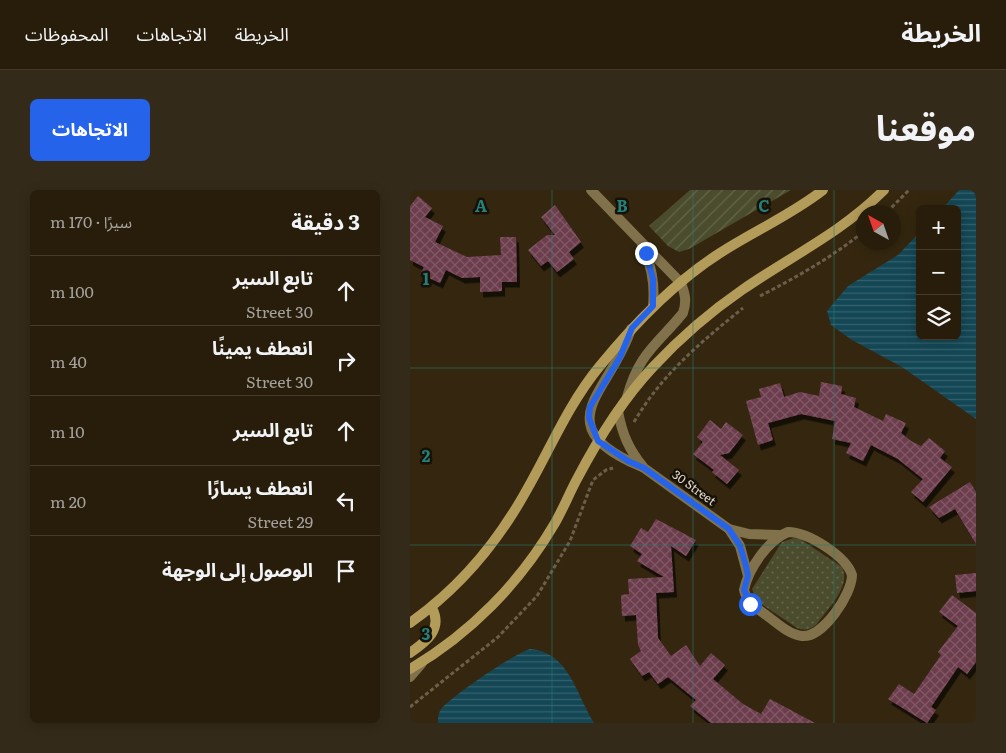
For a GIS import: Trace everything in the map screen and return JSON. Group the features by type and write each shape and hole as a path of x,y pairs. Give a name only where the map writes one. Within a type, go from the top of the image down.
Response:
{"street":[{"path":"591,190 638,241 656,255 681,283 686,304 683,313 645,354 637,368 627,397"},
{"path":"410,623 432,608 477,563 513,513 568,412 598,368 632,328 653,306 720,253 808,202 823,190"},
{"path":"410,669 423,662 463,633 498,600 529,563 556,522 598,441 627,397 681,338 743,289 830,236 884,190"},
{"path":"638,241 650,266 654,293 653,306"},
{"path":"598,441 589,418 590,407 620,357 632,328"},
{"name":"30 Street","path":"618,411 626,442 644,468"},
{"name":"30 Street","path":"598,441 628,461 644,468 729,529 740,546 748,576 744,590 750,604 794,634 810,636 825,626 852,584 850,568 807,535 798,532 779,536 749,534 729,529"},
{"path":"748,576 772,542 779,536"},
{"path":"410,653 433,633 437,620 432,608"},
{"path":"410,677 423,662"}],"path":[{"path":"894,205 909,190"},
{"path":"753,300 802,274 856,238"},
{"path":"634,430 634,422 648,398 671,370 746,306"}],"green space":[{"path":"690,190 791,190 689,249 679,252 668,246 649,226"},
{"path":"794,538 800,539 842,567 844,574 844,582 837,597 817,624 807,629 797,628 757,601 752,589 782,542"}],"water":[{"path":"959,190 976,190 976,419 902,367 852,340 831,325 827,311 848,286 898,255 916,236 916,340 961,340 961,205 946,205"},
{"path":"530,649 543,652 563,666 594,723 438,723 438,717 442,708 449,702 498,667"}],"building":[{"path":"418,196 432,208 425,217 443,226 435,242 467,257 501,255 500,237 516,237 517,282 502,282 502,291 480,292 480,277 462,278 446,270 440,283 420,274 424,267 410,260 410,206"},
{"path":"555,205 581,242 569,252 574,259 557,272 548,261 541,266 528,250 547,235 555,235 541,217"},
{"path":"821,382 842,386 841,394 856,398 854,407 883,421 886,414 906,423 901,433 911,441 921,446 929,438 945,451 940,458 952,467 923,502 911,492 923,479 898,459 871,445 863,461 846,453 851,443 832,439 835,421 801,414 768,423 773,440 758,445 746,401 761,397 759,389 780,383 784,397 800,392 819,396"},
{"path":"710,420 721,429 726,422 743,435 729,453 720,455 739,470 727,484 712,472 714,470 693,454 703,442 697,437"},
{"path":"970,482 976,492 976,544 955,509 939,518 929,507"},
{"path":"656,519 696,540 686,556 671,546 674,592 656,593 658,638 671,656 686,645 700,666 711,653 725,665 713,679 743,704 761,714 770,699 815,723 711,723 690,706 696,700 668,677 658,684 649,672 642,676 630,659 641,651 638,645 636,615 622,616 621,595 629,594 628,579 664,577 637,561 642,554 630,546 641,528 648,532"},
{"path":"976,573 976,591 957,593 955,575"},
{"path":"952,595 976,613 976,662 967,674 958,667 931,707 936,710 927,723 888,699 899,684 914,694 941,655 938,652 958,626 939,612"}],"route":[{"path":"646,253 653,279 653,306 632,328 620,357 595,396 590,407 589,418 598,441 612,452 644,468 729,529 744,556 748,576 744,590 750,604"}]}
